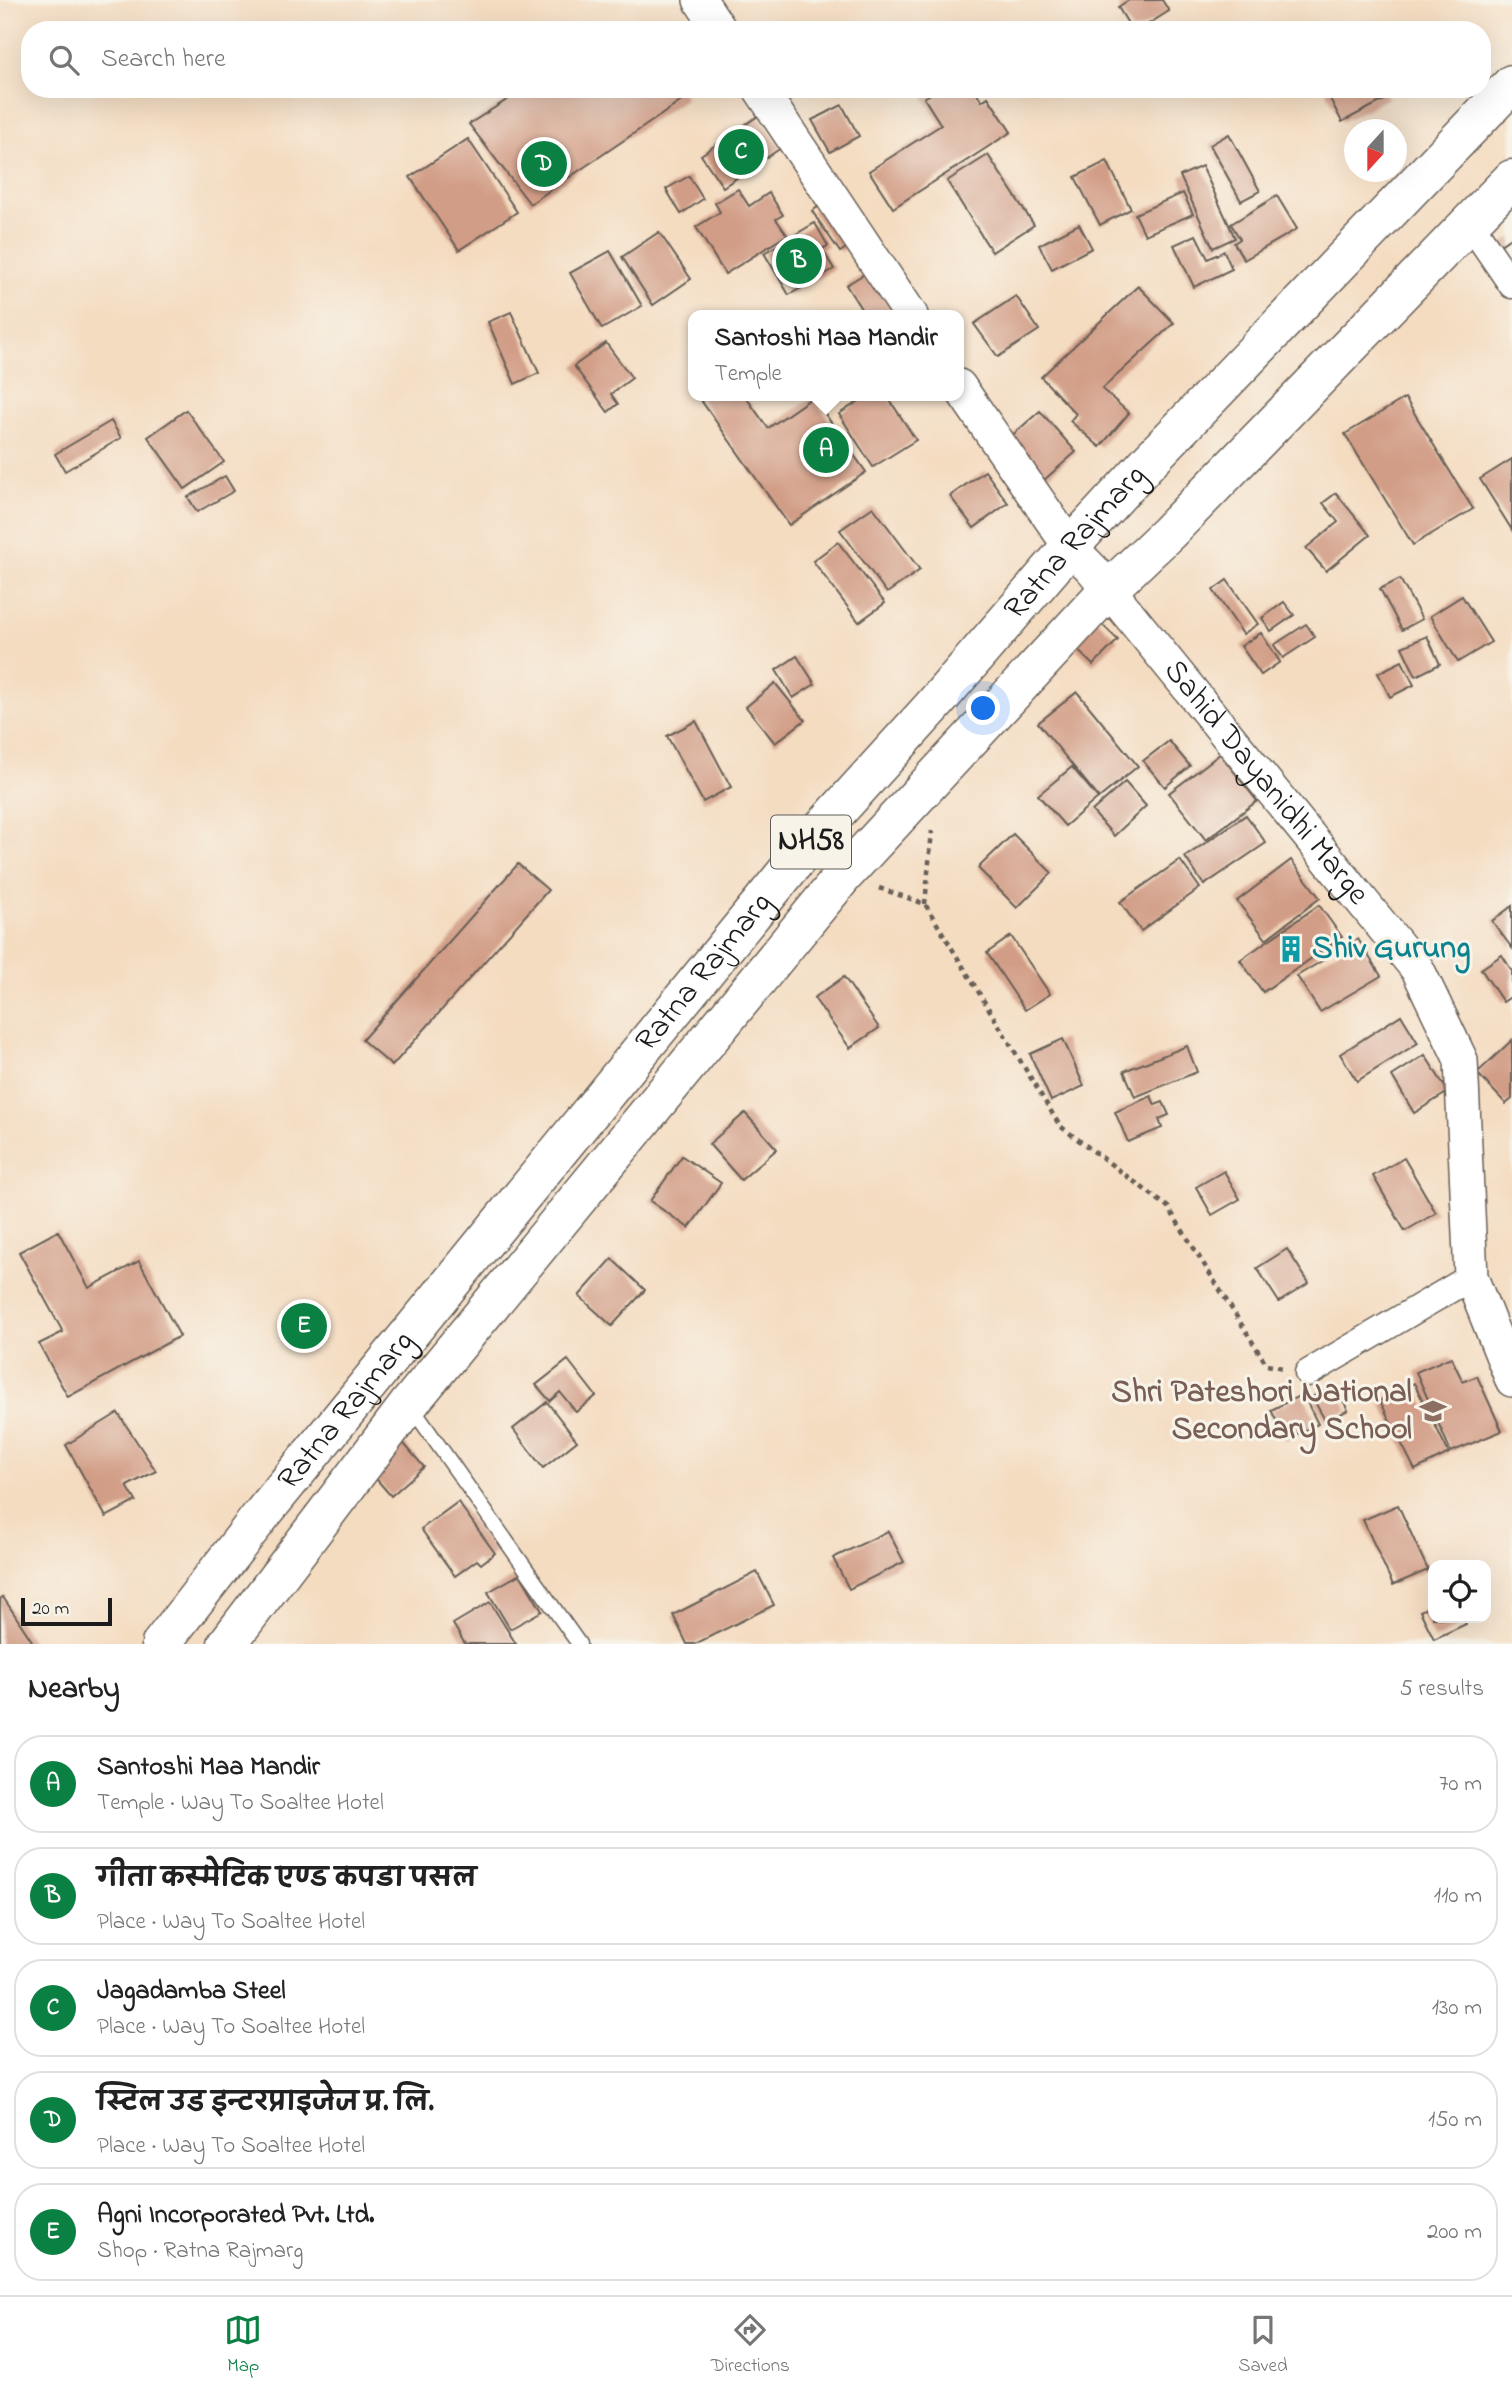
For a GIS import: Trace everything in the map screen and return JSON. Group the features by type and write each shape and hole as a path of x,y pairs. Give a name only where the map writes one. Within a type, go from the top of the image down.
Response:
{"highway":[{"name":"Ratna Rajmarg","path":"161,1644 267,1507 824,826 933,706 1070,547 1254,351 1512,84"},
{"name":"Ratna Rajmarg","path":"227,1644 409,1404 843,876 1109,589 1168,533 1512,179"}],"street":[{"path":"700,0 714,21"},
{"path":"766,98 908,310"},
{"path":"1469,222 1512,285"},
{"name":"Sahid Dayanidhi Marge","path":"964,393 1070,547 1109,589 1418,970 1461,1060 1471,1278 1512,1380"},
{"path":"1308,1373 1471,1278"}],"lane":[{"path":"409,1404 579,1644"}],"path":[{"path":"933,825 925,904 1060,1126 1168,1207 1267,1365 1308,1373"},
{"path":"843,876 925,904"}],"building":[{"path":"1129,0 1162,0 1169,11 1153,21 1127,21 1118,7"},
{"path":"510,98 686,98 530,204 469,124"},
{"path":"924,98 980,98 982,101 989,98 1011,132 893,208 869,171 941,125"},
{"path":"1330,98 1388,98 1344,119 1342,122"},
{"path":"842,105 859,136 830,152 812,120"},
{"path":"758,116 781,148 723,187 701,155"},
{"path":"1229,134 1260,191 1241,201 1210,145"},
{"path":"468,139 517,212 459,250 410,177"},
{"path":"988,155 1034,225 992,252 947,181"},
{"path":"1107,161 1131,209 1100,225 1075,177"},
{"path":"1202,166 1235,238 1213,248 1180,176"},
{"path":"689,176 703,199 681,214 666,189"},
{"path":"738,189 749,206 769,193 783,215 776,219 787,235 725,274 696,227 720,212 715,203"},
{"path":"1183,193 1193,214 1145,235 1135,214"},
{"path":"1277,196 1297,229 1244,260 1234,243 1240,239 1231,224"},
{"path":"830,199 858,240 840,252 812,211"},
{"path":"815,223 828,246 822,249 834,269 789,295 764,253"},
{"path":"1079,224 1092,248 1052,269 1039,245"},
{"path":"659,232 691,279 653,305 622,257"},
{"path":"1196,235 1208,259 1224,251 1232,269 1194,287 1174,245"},
{"path":"1512,237 1512,278 1493,250"},
{"path":"610,251 642,306 602,329 570,273"},
{"path":"876,267 903,310 862,310 846,285"},
{"path":"1138,286 1174,323 1102,389 1129,413 1100,447 1070,421 1076,414 1041,377"},
{"path":"1016,296 1039,330 998,357 974,324"},
{"path":"511,312 539,373 515,384 488,322"},
{"path":"606,343 632,378 611,394 618,404 608,412 574,366"},
{"path":"1405,398 1473,509 1413,545 1345,434"},
{"path":"702,401 749,401 768,428 807,401 816,401 866,472 789,525"},
{"path":"859,401 890,401 916,440 873,467 839,414"},
{"path":"186,410 224,462 185,489 148,437"},
{"path":"1040,411 1076,452 1044,480 1009,438"},
{"path":"111,421 121,438 65,471 55,454"},
{"path":"1512,459 1512,530 1480,479"},
{"path":"985,471 1008,503 974,528 950,496"},
{"path":"225,476 234,491 197,512 188,497"},
{"path":"1336,493 1370,535 1326,571 1306,548 1338,522 1323,503"},
{"path":"873,507 920,570 887,593 840,530"},
{"path":"838,542 885,603 859,622 813,561"},
{"path":"1400,579 1422,619 1402,630 1380,589"},
{"path":"1227,580 1258,624 1243,634 1213,590"},
{"path":"1462,596 1491,642 1458,662 1430,616"},
{"path":"1284,602 1294,615 1271,631 1262,618"},
{"path":"1089,612 1118,640 1093,665 1064,637"},
{"path":"1306,624 1315,637 1283,658 1274,645"},
{"path":"1261,633 1280,662 1261,675 1241,646"},
{"path":"1427,636 1440,664 1416,676 1402,647"},
{"path":"797,656 815,684 793,698 776,670"},
{"path":"1402,661 1414,685 1390,697 1378,673"},
{"path":"775,683 805,720 775,743 746,707"},
{"path":"1077,692 1138,766 1099,798 1038,723"},
{"path":"696,721 731,787 703,802 667,736"},
{"path":"1169,741 1190,766 1165,787 1143,761"},
{"path":"1220,754 1257,801 1206,840 1169,793"},
{"path":"1072,767 1098,798 1065,826 1038,795"},
{"path":"1125,782 1146,806 1114,836 1092,811"},
{"path":"1246,815 1266,843 1204,885 1185,857"},
{"path":"1013,834 1052,873 1017,908 978,868"},
{"path":"1180,860 1200,888 1141,931 1120,902"},
{"path":"1291,860 1320,898 1266,939 1237,901"},
{"path":"518,864 548,890 392,1066 362,1040"},
{"name":"Shiv Gurung","path":"1319,905 1342,937 1263,992 1240,960"},
{"path":"1512,906 1512,948 1492,921"},
{"path":"1011,936 1050,994 1025,1010 987,953"},
{"path":"1358,939 1381,976 1320,1012 1297,976"},
{"path":"1502,955 1512,971 1512,996 1503,1002 1481,969"},
{"path":"844,977 879,1028 850,1048 814,998"},
{"path":"1401,1015 1418,1043 1357,1081 1340,1054"},
{"path":"1063,1039 1084,1086 1051,1101 1030,1054"},
{"path":"1512,1040 1512,1099 1506,1104 1477,1073"},
{"path":"1187,1046 1197,1072 1135,1097 1124,1071"},
{"path":"1425,1055 1448,1092 1414,1113 1392,1076"},
{"path":"1151,1096 1155,1105 1163,1102 1169,1115 1159,1119 1162,1128 1128,1142 1115,1112"},
{"path":"745,1113 777,1149 741,1180 709,1144"},
{"path":"682,1156 721,1183 689,1228 650,1201"},
{"path":"1404,1158 1436,1213 1405,1231 1373,1176"},
{"path":"1224,1171 1240,1199 1212,1215 1196,1187"},
{"path":"58,1231 89,1288 139,1261 180,1336 68,1397 39,1344 63,1332 19,1252"},
{"path":"1287,1249 1309,1283 1279,1302 1257,1268"},
{"path":"612,1259 645,1290 612,1326 579,1296"},
{"path":"1451,1357 1463,1382 1477,1376 1502,1431 1451,1452 1416,1372"},
{"path":"568,1360 596,1396 576,1412 560,1392 550,1401 536,1385"},
{"path":"1414,1383 1449,1453 1415,1470 1380,1401"},
{"path":"1335,1385 1348,1410 1326,1422 1312,1397"},
{"path":"1303,1394 1318,1424 1286,1440 1271,1410"},
{"path":"547,1402 577,1441 543,1468 513,1429"},
{"path":"118,1413 156,1471 127,1486 136,1501 106,1517 66,1445"},
{"path":"399,1438 424,1467 391,1496 366,1467"},
{"path":"458,1502 495,1553 481,1564 477,1560 455,1576 421,1529"},
{"path":"1398,1505 1428,1570 1393,1585 1363,1520"},
{"path":"888,1531 904,1562 849,1589 833,1558"},
{"path":"757,1572 774,1605 695,1644 687,1644 673,1615"},
{"path":"520,1574 542,1611 510,1629 488,1592"},
{"path":"3,1597 32,1641 28,1644 0,1644 0,1599"},
{"path":"490,1602 516,1644 465,1644 453,1624"},
{"path":"1428,1607 1428,1623 1466,1624 1434,1639 1420,1611"}],"place":[{"name":"Jagadamba Steel","path":"741,152"},
{"name":"स्टिल उड इन्टरप्राइजेज प्र. लि.","path":"544,164"},
{"name":"गीता कस्मेटिक एण्ड कपडा पसल","path":"799,261"},
{"name":"Santoshi Maa Mandir","path":"826,450"},
{"name":"Shiv Gurung","path":"1291,949"},
{"name":"Agni Incorporated Pvt. Ltd.","path":"304,1326"},
{"name":"Shri Pateshori National Secondary School","path":"1433,1411"}]}
